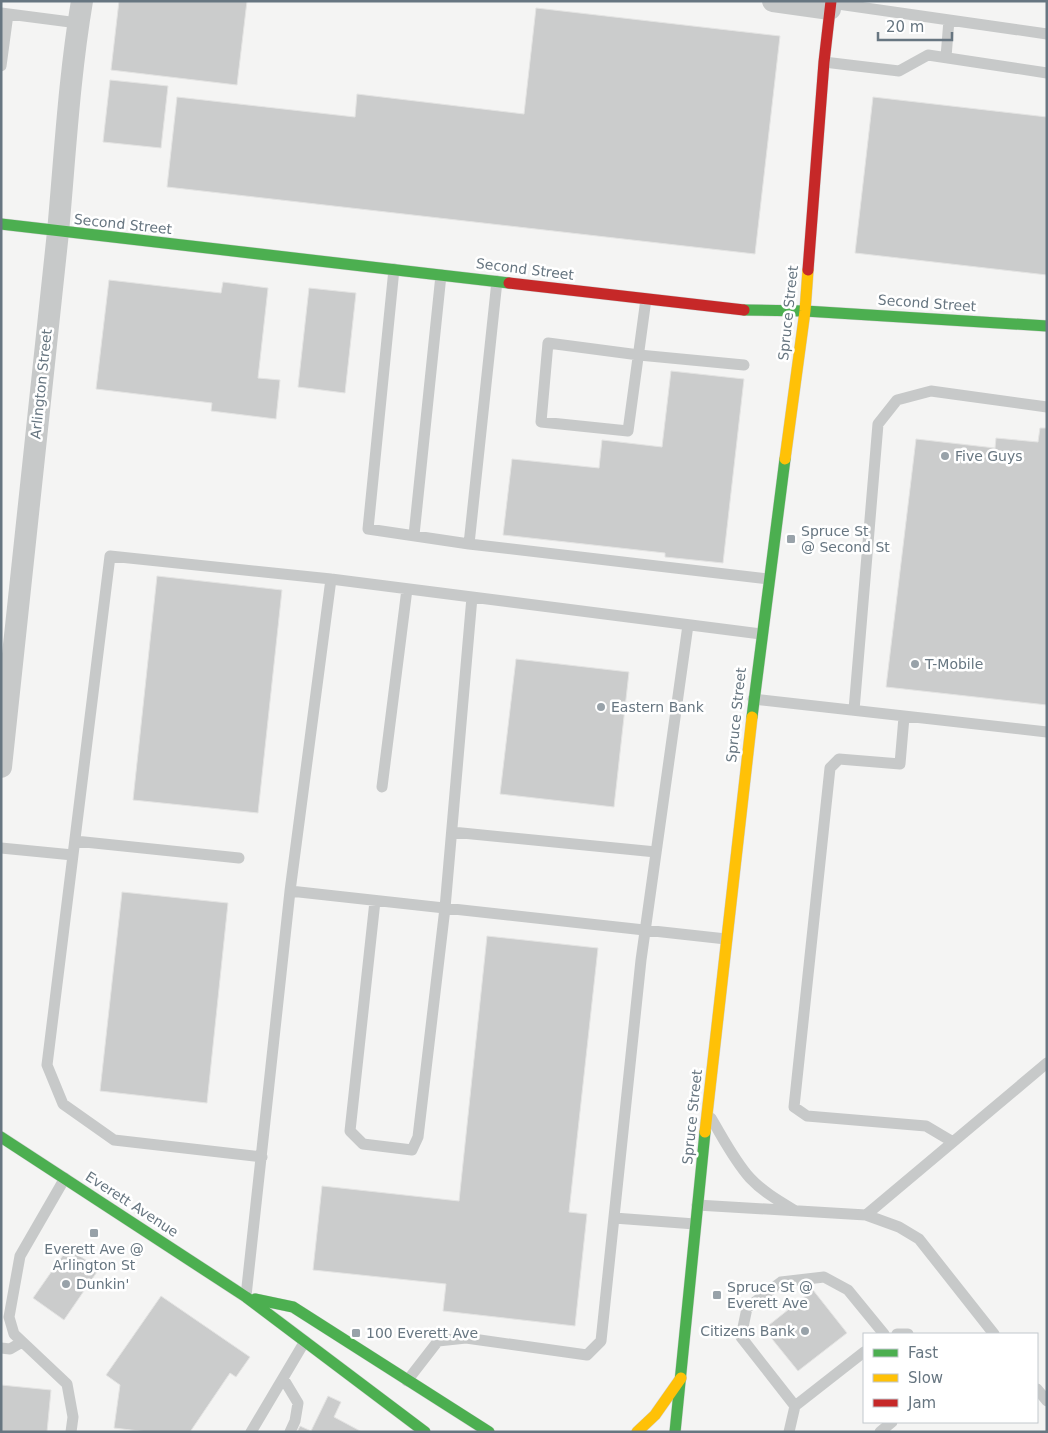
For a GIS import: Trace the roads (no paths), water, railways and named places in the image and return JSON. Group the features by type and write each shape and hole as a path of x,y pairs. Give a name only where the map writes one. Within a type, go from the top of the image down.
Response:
{"main road":[{"name":"Spruce Street","path":"675,1432 697,1205 753,699 805,310 824,62 831,4"},
{"name":"Second Street","path":"1,224 743,310 805,310 1047,326"},
{"name":"Everett Avenue","path":"1,1137 246,1297 425,1432"},
{"name":"Everett Avenue","path":"246,1297 293,1307 484,1430"},
{"path":"637,1432 655,1415 681,1378"}],"street":[{"name":"Arlington Street","path":"1,767 58,231 66,129 82,1"},
{"path":"777,2 831,4"}],"lane":[{"path":"831,4 1047,34"},
{"path":"1,66 4,14 78,23"},
{"path":"946,57 950,20"},
{"path":"824,62 899,70 928,54 1047,73"},
{"path":"394,270 368,529 469,544 723,572 768,579"},
{"path":"414,535 441,275"},
{"path":"469,544 496,281"},
{"path":"646,299 639,355 628,430 541,422 548,343 639,355 744,365"},
{"path":"854,710 878,424 897,400 930,391 1047,407"},
{"path":"262,1157 114,1140 63,1104 47,1065 110,556 331,579 761,634"},
{"path":"246,1297 290,892 331,579"},
{"path":"382,788 407,589"},
{"path":"375,901 350,1131 362,1144 412,1150 418,1137 446,908 472,597"},
{"path":"407,1381 438,1341 466,1338 588,1355 601,1341 645,930 688,625"},
{"path":"753,699 1047,732"},
{"path":"904,716 900,764 839,759 830,768 794,1107 807,1116 926,1126 954,1142"},
{"path":"452,832 656,852"},
{"path":"75,841 239,858"},
{"path":"1,848 73,855"},
{"path":"290,892 726,939"},
{"path":"866,1215 1047,1063"},
{"path":"707,1112 731,1152 750,1178 773,1197 796,1211"},
{"path":"65,1178 20,1256 9,1318 14,1334 67,1384 73,1417 71,1432"},
{"path":"697,1205 866,1215 899,1227 919,1240 993,1333"},
{"path":"614,1218 695,1224"},
{"path":"795,1406 741,1337 747,1308 781,1282 824,1277 848,1290 883,1333"},
{"path":"251,1432 317,1323"},
{"path":"1,1348 10,1349 22,1342"},
{"path":"790,1432 795,1406 863,1353"},
{"path":"283,1378 298,1403 295,1421 290,1432"},
{"path":"1038,1390 1047,1401"},
{"path":"880,1432 891,1423"}],"place":[{"name":"Five Guys","path":"945,456"},
{"name":"Spruce St @ Second St","path":"791,539"},
{"name":"T-Mobile","path":"915,664"},
{"name":"Eastern Bank","path":"601,707"},
{"name":"Everett Ave @ Arlington St","path":"94,1233"},
{"name":"Dunkin'","path":"66,1284"},
{"name":"Spruce St @ Everett Ave","path":"717,1295"},
{"name":"Citizens Bank","path":"805,1331"},
{"name":"100 Everett Ave","path":"356,1333"}]}
